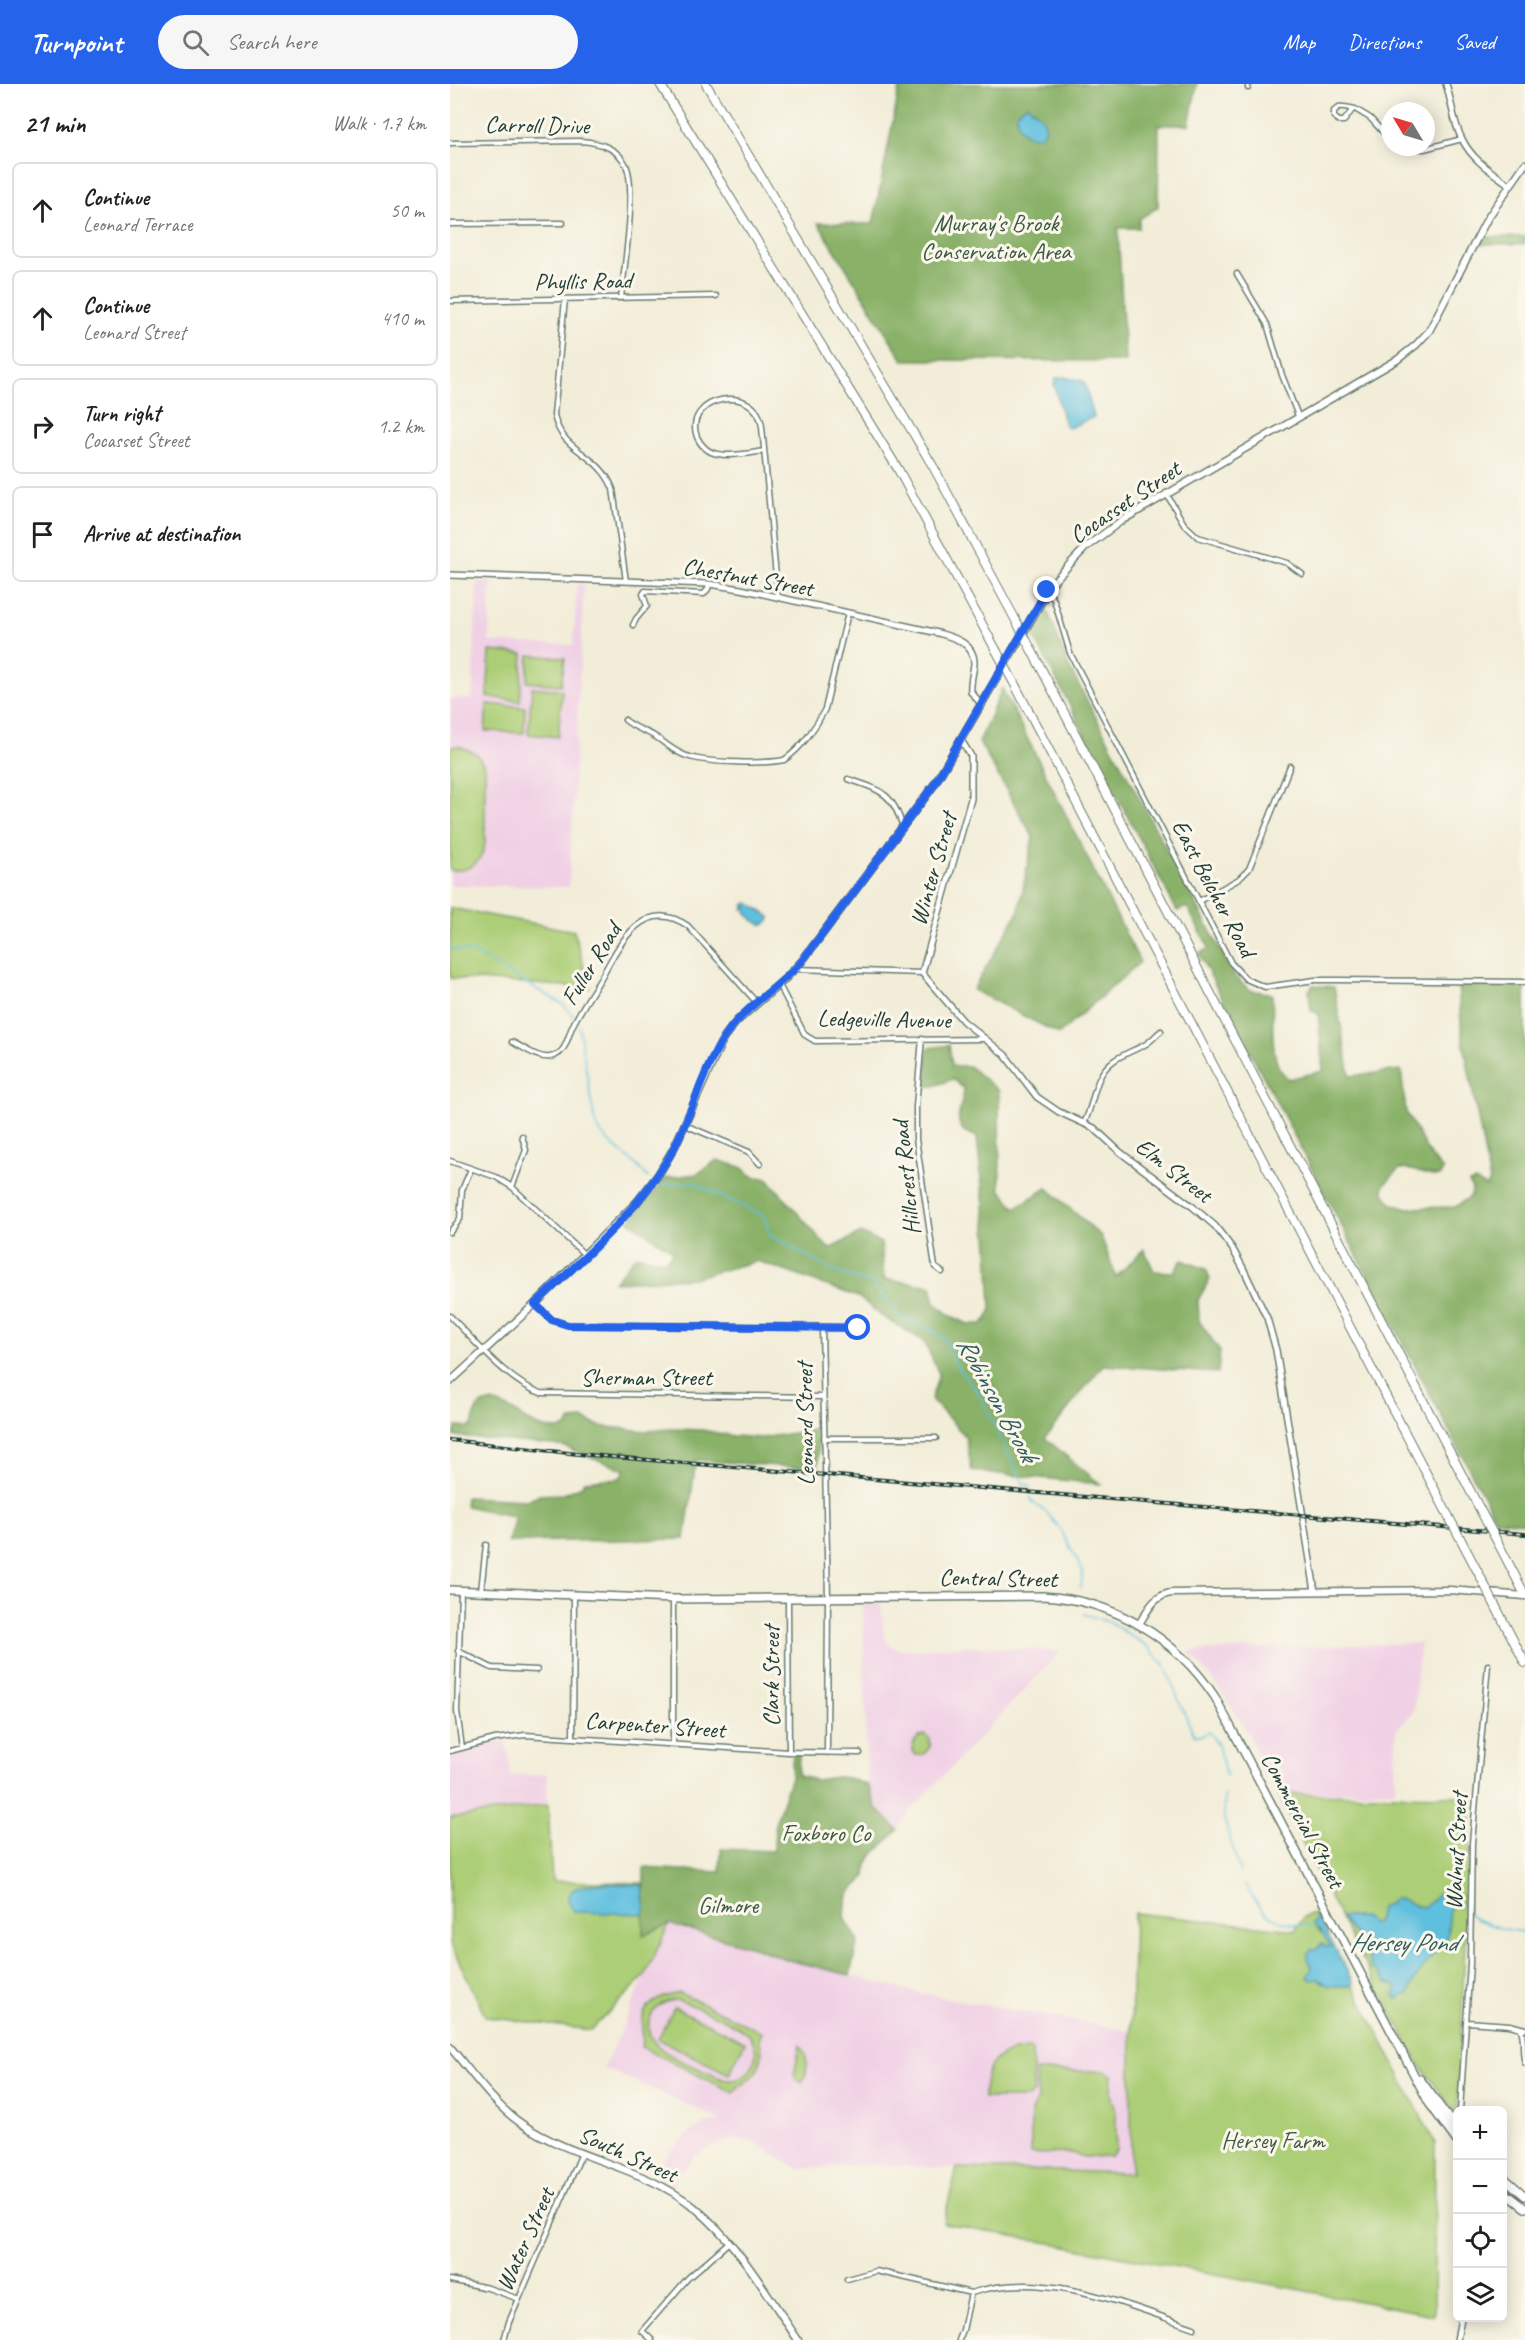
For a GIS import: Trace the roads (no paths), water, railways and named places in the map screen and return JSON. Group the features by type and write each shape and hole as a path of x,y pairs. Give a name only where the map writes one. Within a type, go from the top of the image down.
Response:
{"highway":[{"path":"660,84 898,469 1013,681 1525,1663"},
{"path":"706,84 930,461 1031,648 1525,1595"}],"main road":[{"name":"Cocasset Street","path":"450,1382 585,1256 651,1185 685,1125 723,1039 735,1023 796,969 928,795 1047,590 1063,569 1098,537 1166,493 1397,360 1421,341 1429,331 1486,219 1525,164"},
{"name":"Central Street","path":"450,1590 673,1599 1052,1596 1100,1606 1139,1624"},
{"path":"1139,1624 1156,1600 1167,1594 1450,1590 1525,1595"},
{"name":"Commercial Street","path":"1139,1624 1182,1656 1215,1697 1429,2103 1453,2136"},
{"name":"South Street","path":"450,2047 505,2111 523,2125 582,2153 625,2168 661,2185 693,2206 729,2242 798,2340"},
{"name":"Commercial Street","path":"1404,2055 1453,2124"},
{"path":"1507,2180 1525,2196"},
{"path":"1507,2193 1525,2208"}],"street":[{"path":"1446,84 1462,140 1479,161 1510,185"},
{"path":"1353,109 1344,121 1339,121 1334,117 1334,111 1339,107 1353,109 1367,115 1381,130"},
{"path":"1435,146 1462,140"},
{"name":"Carroll Drive","path":"450,143 580,141 598,143 615,152 626,166 630,186 621,298"},
{"path":"450,224 563,223"},
{"path":"1237,274 1268,324 1282,375 1298,416"},
{"name":"Phyllis Road","path":"450,301 717,296"},
{"path":"565,299 554,415 556,425 565,440 600,465 608,476 613,489 626,581"},
{"path":"764,451 725,455 711,452 697,437 696,423 700,413 706,406 720,400 736,400 750,405 760,416 764,451 778,598"},
{"path":"1166,493 1184,524 1198,537 1287,563 1302,574"},
{"name":"Chestnut Street","path":"450,576 709,584 938,633 964,643 974,658 970,692 982,705"},
{"path":"633,625 647,606 643,594 645,591 704,594 709,584"},
{"name":"East Belcher Road","path":"1047,590 1054,600 1070,653 1235,969 1246,980 1262,987 1329,980 1525,982"},
{"path":"625,720 634,728 652,735 676,752 689,757 706,760 784,760 792,755 825,709 848,614"},
{"name":"Winter Street","path":"922,973 971,800 971,756 961,740"},
{"path":"1199,901 1239,879 1249,869 1290,766"},
{"path":"848,779 884,792 896,807 903,828"},
{"name":"Fuller Road","path":"512,1042 545,1057 563,1050 573,1025 623,939 639,924 652,917 676,919 688,926 757,1003"},
{"path":"796,969 922,973"},
{"name":"Elm Street","path":"922,973 957,1015 1005,1055 1037,1097 1059,1112 1084,1122 1203,1214 1223,1235 1243,1268 1267,1318 1276,1350 1316,1591"},
{"name":"Ledgeville Avenue","path":"778,985 805,1035 815,1041 984,1039"},
{"path":"1084,1122 1092,1108 1100,1076 1123,1054 1146,1044 1161,1031"},
{"name":"Hillcrest Road","path":"922,1039 916,1106 916,1139 934,1267 942,1272"},
{"path":"685,1125 749,1152 760,1164"},
{"path":"512,1187 525,1150 522,1136"},
{"path":"450,1161 496,1177 512,1187 585,1256"},
{"path":"450,1232 460,1219 462,1190 471,1169"},
{"name":"Leonard Street","path":"535,1304 552,1320 568,1325 822,1328 828,1598 827,1753"},
{"name":"Sherman Street","path":"450,1316 529,1389 541,1393 823,1397"},
{"path":"822,1328 849,1327 865,1330"},
{"path":"824,1437 936,1438"},
{"path":"481,1592 486,1545"},
{"path":"460,1591 456,1711 462,1748"},
{"path":"573,1738 574,1596"},
{"path":"673,1599 673,1744"},
{"name":"Clark Street","path":"788,1599 789,1752"},
{"path":"458,1651 492,1668 537,1670"},
{"name":"Walnut Street","path":"1460,2106 1467,2022 1472,1843 1488,1665"},
{"name":"Carpenter Street","path":"450,1751 515,1736 789,1752 860,1752"},
{"path":"1467,2022 1523,2028 1522,2055 1525,2064"},
{"name":"Water Street","path":"504,2340 519,2299 582,2153"},
{"path":"652,2340 642,2331 687,2278 729,2242"},
{"path":"847,2279 876,2271 971,2293 985,2288 1006,2286 1050,2286 1077,2289 1194,2328"},
{"path":"450,2280 488,2288 519,2299"},
{"path":"959,2340 971,2293"},
{"path":"1456,2340 1460,2322"}],"water":[{"path":"1027,105 1039,115 1045,124 1045,130 1041,135 1027,135 1021,129 1017,114"},
{"path":"1064,377 1083,381 1094,417 1069,428 1065,426 1054,384 1056,378"},
{"path":"749,903 770,917 770,920 764,925 749,916 746,911 747,907 743,909 745,904"},
{"path":"642,1885 645,1910 643,1914 575,1912 569,1903 570,1893 582,1886"},
{"name":"Hersey Pond","path":"1438,1894 1445,1895 1450,1908 1447,1940 1438,1948 1415,1979 1409,1994 1397,1999 1394,1995 1397,1987 1386,1982 1378,1972 1371,1969 1366,1948 1340,1917 1364,1917 1373,1924 1378,1919 1380,1907 1389,1904 1394,1899 1421,1907 1426,1906"},
{"name":"Hersey Pond","path":"1315,1914 1321,1915 1321,1922 1352,1980 1351,1986 1329,1986 1318,1979 1312,1980 1307,1977 1312,1968 1307,1955 1311,1949 1317,1949 1322,1943 1326,1947 1331,1947 1320,1930 1313,1924 1316,1920"}],"waterway":[{"name":"Robinson Brook","path":"450,949 472,952 564,1005 573,1016"},
{"name":"Robinson Brook","path":"579,1027 595,1123 605,1138 648,1178"},
{"name":"Robinson Brook","path":"658,1185 692,1182 764,1216 770,1235 833,1271 873,1284 901,1317 945,1339 954,1362 980,1396 1023,1483 1031,1487"},
{"name":"Robinson Brook","path":"1030,1497 1061,1530 1083,1571 1081,1588"},
{"name":"Robinson Brook","path":"1084,1614 1111,1623 1147,1646 1166,1667 1194,1735 1200,1736 1209,1732 1218,1745 1226,1776"},
{"name":"Robinson Brook","path":"1224,1795 1224,1819 1240,1871"},
{"name":"Robinson Brook","path":"1245,1884 1255,1901 1274,1918 1291,1924 1315,1925"},
{"name":"Robinson Brook","path":"1448,1899 1453,1900 1476,1919 1503,1929 1525,1932"}],"railway":[{"path":"450,1440 578,1454 1525,1534"}],"park label":[{"name":"Murray's Brook Conservation Area","path":"996,237"},
{"name":"Foxboro Co","path":"826,1833"},
{"name":"Gilmore","path":"728,1905"},
{"name":"Hersey Farm","path":"1273,2140"}]}
